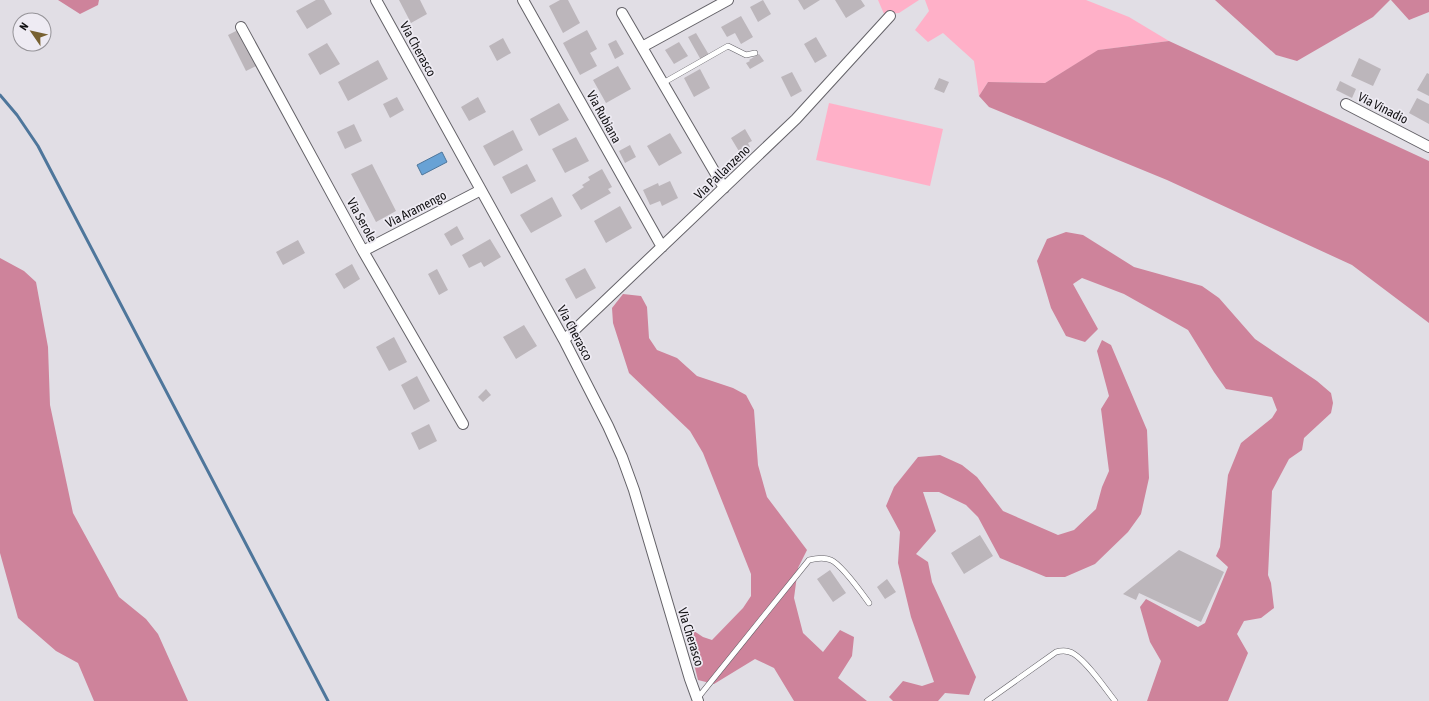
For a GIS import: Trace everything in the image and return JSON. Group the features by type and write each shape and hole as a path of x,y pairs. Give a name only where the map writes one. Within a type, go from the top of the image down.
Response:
{"street":[{"name":"Via Cherasco","path":"376,0 564,340 608,426 634,490 688,673 698,700"},
{"name":"Via Rubiana","path":"524,0 662,247"},
{"path":"642,47 728,0"},
{"path":"622,13 724,188"},
{"name":"Via Pallanzeno","path":"564,340 724,188 813,100 890,16"},
{"name":"Via Serole","path":"241,27 363,251 463,424"},
{"name":"Via Vinadio","path":"1346,104 1429,147"},
{"name":"Via Aramengo","path":"363,251 481,190"}],"lane":[{"path":"663,83 728,46 746,55 754,53"},
{"path":"698,700 809,560 818,558 831,560 838,565 869,602"},
{"path":"987,701 1056,652 1063,650 1073,653 1083,662 1115,701"}],"shaded area":[{"path":"58,0 99,0 98,5 80,14"},
{"path":"878,0 919,0 899,13 884,14"},
{"path":"925,0 1086,0 1129,17 1169,41 1099,50 1045,83 988,82 979,96 974,61 943,33 928,42 915,30 929,11"},
{"path":"1215,0 1390,0 1373,17 1297,61 1276,55"},
{"path":"1391,0 1429,0 1429,12 1409,20"},
{"path":"1169,41 1429,161 1429,323 1352,265 1167,180 989,107 979,96 988,82 1045,83 1098,50"},
{"path":"829,103 943,129 930,186 816,160"},
{"path":"1066,232 1083,235 1134,267 1202,286 1219,298 1255,339 1317,381 1331,393 1333,403 1331,413 1304,438 1302,450 1289,459 1272,491 1268,575 1271,583 1274,608 1261,618 1244,621 1237,634 1248,653 1228,701 1147,701 1161,661 1150,642 1140,607 1146,599 1198,627 1205,623 1228,567 1216,556 1220,547 1228,475 1241,443 1272,418 1277,410 1272,397 1226,389 1188,330 1124,294 1082,278 1073,284 1098,329 1085,342 1066,336 1051,308 1037,261 1047,239"},
{"path":"0,258 24,271 36,282 48,347 50,405 73,513 119,597 146,619 158,634 188,701 94,701 78,663 56,651 18,618 0,553"},
{"path":"623,294 641,296 647,307 649,338 657,350 677,358 697,376 733,388 746,395 754,410 758,465 767,497 807,550 798,568 794,598 803,633 823,652 840,630 854,637 852,656 838,678 867,701 794,701 774,668 755,659 714,684 698,680 688,640 691,629 703,637 712,640 743,608 751,596 751,574 703,453 690,431 629,373 613,323 612,308"},
{"path":"1102,340 1111,345 1147,430 1149,478 1141,514 1128,532 1095,564 1065,577 1046,577 1000,558 978,517 966,505 939,492 923,492 936,531 916,554 928,562 932,582 976,677 969,695 945,693 938,701 893,701 889,697 903,681 922,686 934,682 911,617 898,563 900,532 886,506 894,487 918,457 940,455 962,465 977,477 1003,511 1058,535 1074,530 1096,509 1102,487 1109,471 1101,409 1109,396 1097,351"}],"water":[{"path":"442,152 447,162 422,175 417,165"}],"building":[{"path":"316,0 324,0 332,14 307,29 296,11"},
{"path":"399,0 420,0 427,14 411,23"},
{"path":"560,0 568,0 580,23 563,33 549,6"},
{"path":"763,0 771,14 758,22 750,7"},
{"path":"798,0 820,0 804,10"},
{"path":"835,0 861,0 865,6 846,18"},
{"path":"741,16 753,37 741,44 735,33 727,37 721,27"},
{"path":"238,30 256,66 246,71 228,35"},
{"path":"587,30 597,49 590,53 597,66 580,75 563,43"},
{"path":"696,33 709,55 701,60 688,37"},
{"path":"816,37 827,56 815,63 804,44"},
{"path":"503,38 511,53 497,61 489,46"},
{"path":"616,40 624,54 615,59 608,44"},
{"path":"679,42 688,56 674,64 665,50"},
{"path":"327,43 340,64 320,75 308,54"},
{"path":"759,54 764,61 750,69 746,63"},
{"path":"1359,58 1381,69 1373,86 1351,76"},
{"path":"378,60 388,79 348,101 338,82"},
{"path":"618,66 631,89 606,103 593,80"},
{"path":"700,69 710,88 694,97 684,78"},
{"path":"792,72 802,91 791,97 781,77"},
{"path":"1427,73 1429,74 1429,96 1417,90"},
{"path":"939,78 949,82 944,93 934,89"},
{"path":"1340,81 1356,89 1352,98 1336,90"},
{"path":"397,97 404,110 390,118 383,104"},
{"path":"478,97 486,112 469,121 461,107"},
{"path":"1417,98 1429,104 1429,124 1409,113"},
{"path":"559,103 569,120 539,136 530,119"},
{"path":"354,124 362,141 345,149 337,132"},
{"path":"745,129 752,141 748,143 750,147 740,153 731,138"},
{"path":"513,130 523,150 494,166 483,146"},
{"path":"670,133 682,153 659,166 647,146"},
{"path":"576,137 589,161 565,173 552,149"},
{"path":"630,145 636,157 625,163 619,151"},
{"path":"372,164 396,211 376,222 351,174"},
{"path":"527,164 536,181 511,194 502,177"},
{"path":"602,169 612,187 608,189 611,193 581,210 572,195 584,187 582,185 590,180 588,177"},
{"path":"670,181 678,198 662,206 660,201 650,205 643,190 658,183 659,186"},
{"path":"552,197 562,216 531,233 520,215"},
{"path":"620,206 632,228 606,243 594,221"},
{"path":"457,226 464,239 451,246 444,234"},
{"path":"490,239 501,257 484,267 481,262 469,268 462,255"},
{"path":"298,240 305,253 283,265 276,252"},
{"path":"352,264 360,279 344,289 335,274"},
{"path":"585,268 596,288 576,299 565,279"},
{"path":"437,269 448,290 439,295 428,274"},
{"path":"524,325 537,346 516,359 503,337"},
{"path":"394,337 407,362 389,371 376,347"},
{"path":"417,376 430,401 414,410 401,385"},
{"path":"486,389 491,395 483,402 478,397"},
{"path":"429,424 437,441 419,450 411,433"},
{"path":"980,535 993,556 964,574 951,553"},
{"path":"1179,550 1224,572 1201,622 1139,593 1136,600 1123,594"},
{"path":"830,570 846,593 833,602 817,579"},
{"path":"887,579 896,592 885,599 877,587"}],"waterway":[{"path":"0,95 17,115 38,146 328,701"}]}
